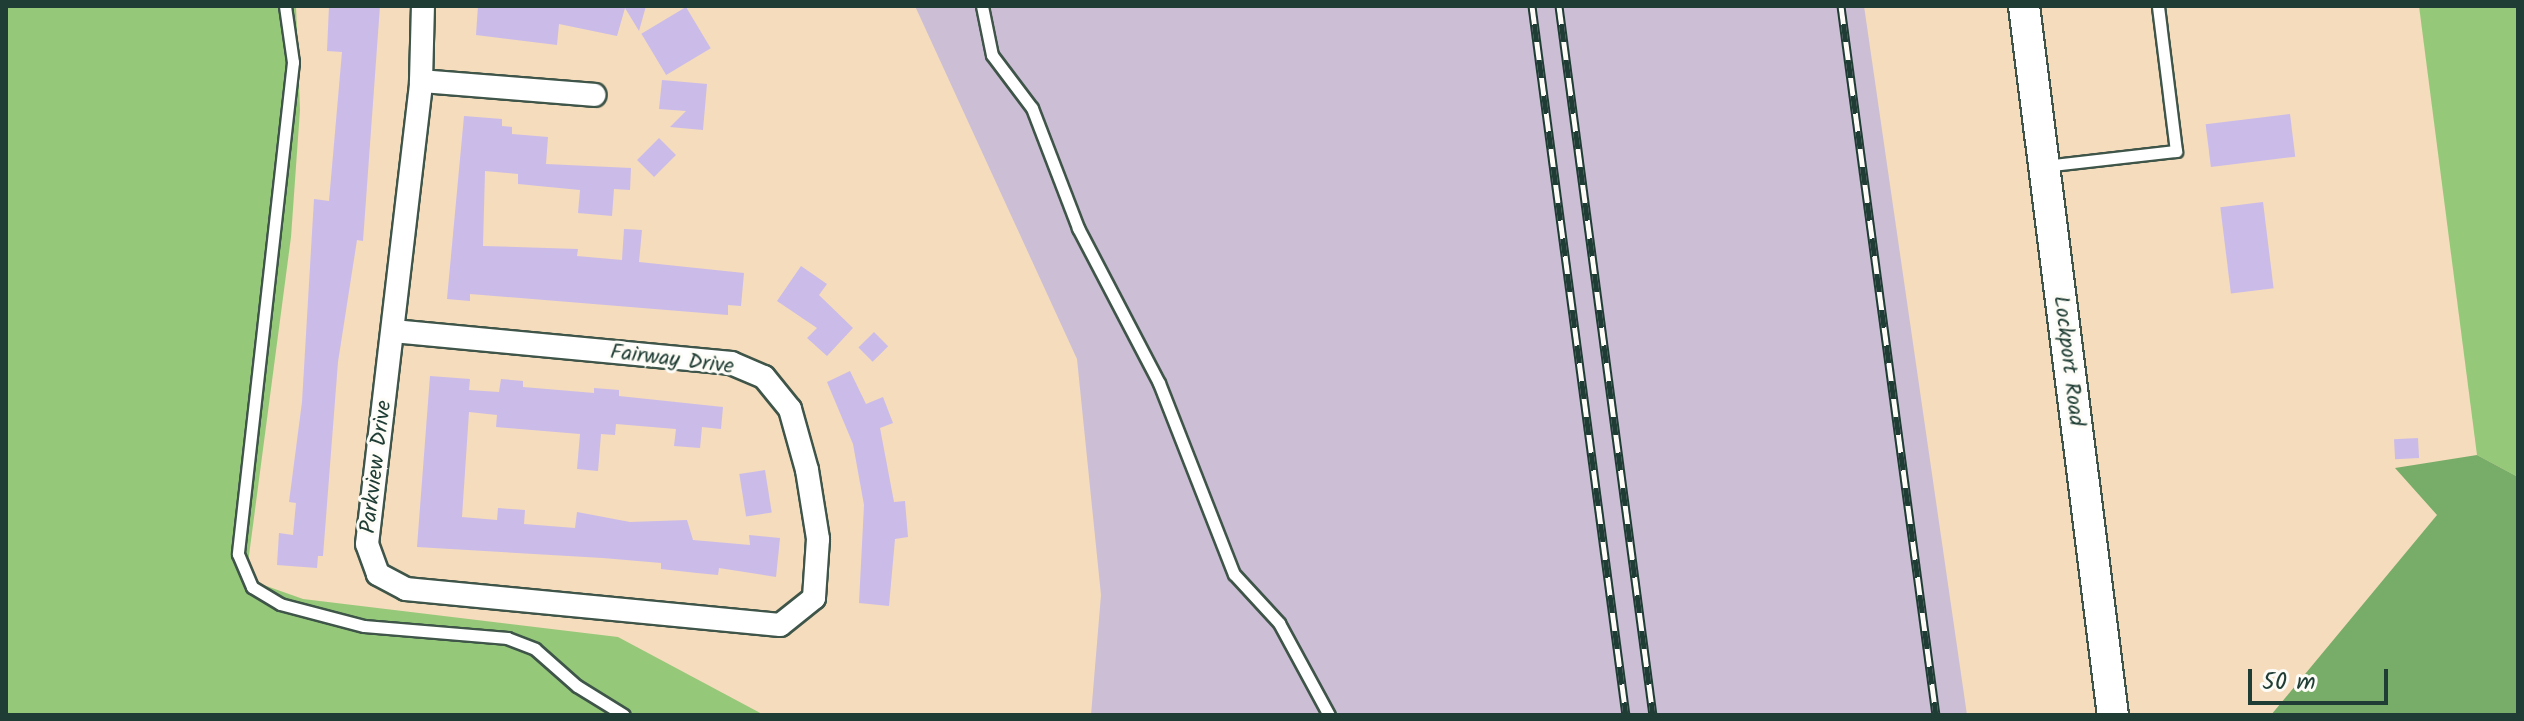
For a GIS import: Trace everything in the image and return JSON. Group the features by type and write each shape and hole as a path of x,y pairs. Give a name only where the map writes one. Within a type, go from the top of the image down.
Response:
{"street":[{"name":"Parkview Drive","path":"423,6 421,81 367,544 378,574 406,589 780,625 814,598"},
{"name":"Lockport Road","path":"2024,6 2113,715"},
{"path":"421,81 594,95"},
{"name":"Fairway Drive","path":"393,331 731,363 764,377 790,409 807,470 818,539 814,598"}],"lane":[{"path":"285,6 293,62 238,554 252,587 280,604 364,626 507,638 535,649 577,686 624,715"},
{"path":"982,6 992,55 1032,108 1078,228 1159,383 1234,574 1279,623 1329,715"},
{"path":"2044,166 2176,151 2158,6"}],"shaded area":[{"path":"915,6 1864,6 1967,715 1091,715 1101,595 1077,359"}],"green space":[{"path":"6,6 296,6 300,110 291,237 248,563 255,582 303,599 618,637 764,715 6,715"},
{"path":"2419,6 2518,6 2518,477 2477,455"},
{"path":"2477,455 2518,477 2518,715 2271,715 2437,515 2395,468"}],"building":[{"path":"329,6 380,6 363,241 357,240 338,362 323,556 318,556 317,568 277,565 279,533 293,535 296,503 289,502 302,402 314,199 329,201 342,52 327,51"},
{"path":"478,6 646,6 639,31 625,8 617,36 559,24 557,45 476,35"},
{"path":"686,7 711,48 666,75 641,34"},
{"path":"662,80 707,84 703,130 670,127 686,111 659,109"},
{"path":"2290,114 2295,157 2211,167 2206,124"},
{"path":"464,116 502,119 502,126 512,127 512,134 548,137 546,164 631,168 630,190 614,189 612,216 578,213 580,190 518,184 518,174 485,171 483,246 578,249 577,256 622,260 624,229 642,230 639,262 744,273 741,306 728,305 728,315 470,294 470,301 447,299"},
{"path":"659,138 676,155 654,177 637,160"},
{"path":"2263,202 2274,288 2231,294 2220,207"},
{"path":"801,266 827,284 819,295 853,328 827,356 807,338 817,328 777,301"},
{"path":"874,332 888,346 873,362 858,348"},
{"path":"850,371 866,404 883,397 893,423 880,428 894,502 905,501 908,537 895,539 889,606 859,603 864,505 853,444 827,382"},
{"path":"430,376 470,379 469,390 499,392 501,379 523,381 523,387 594,393 594,388 619,390 619,396 723,407 721,429 702,427 700,448 674,446 676,429 616,424 615,435 601,434 598,471 577,469 580,434 496,427 497,415 469,412 462,517 497,520 498,508 525,510 524,524 575,528 577,512 630,522 687,520 693,540 750,545 749,535 780,538 776,577 719,568 718,575 697,573 661,569 661,563 603,558 417,547"},
{"path":"2418,438 2419,458 2395,459 2394,439"},
{"path":"765,470 772,512 746,517 739,474"}],"railway":[{"path":"1532,6 1626,715"},
{"path":"1559,6 1653,715"},
{"path":"1841,6 1936,715"}]}
